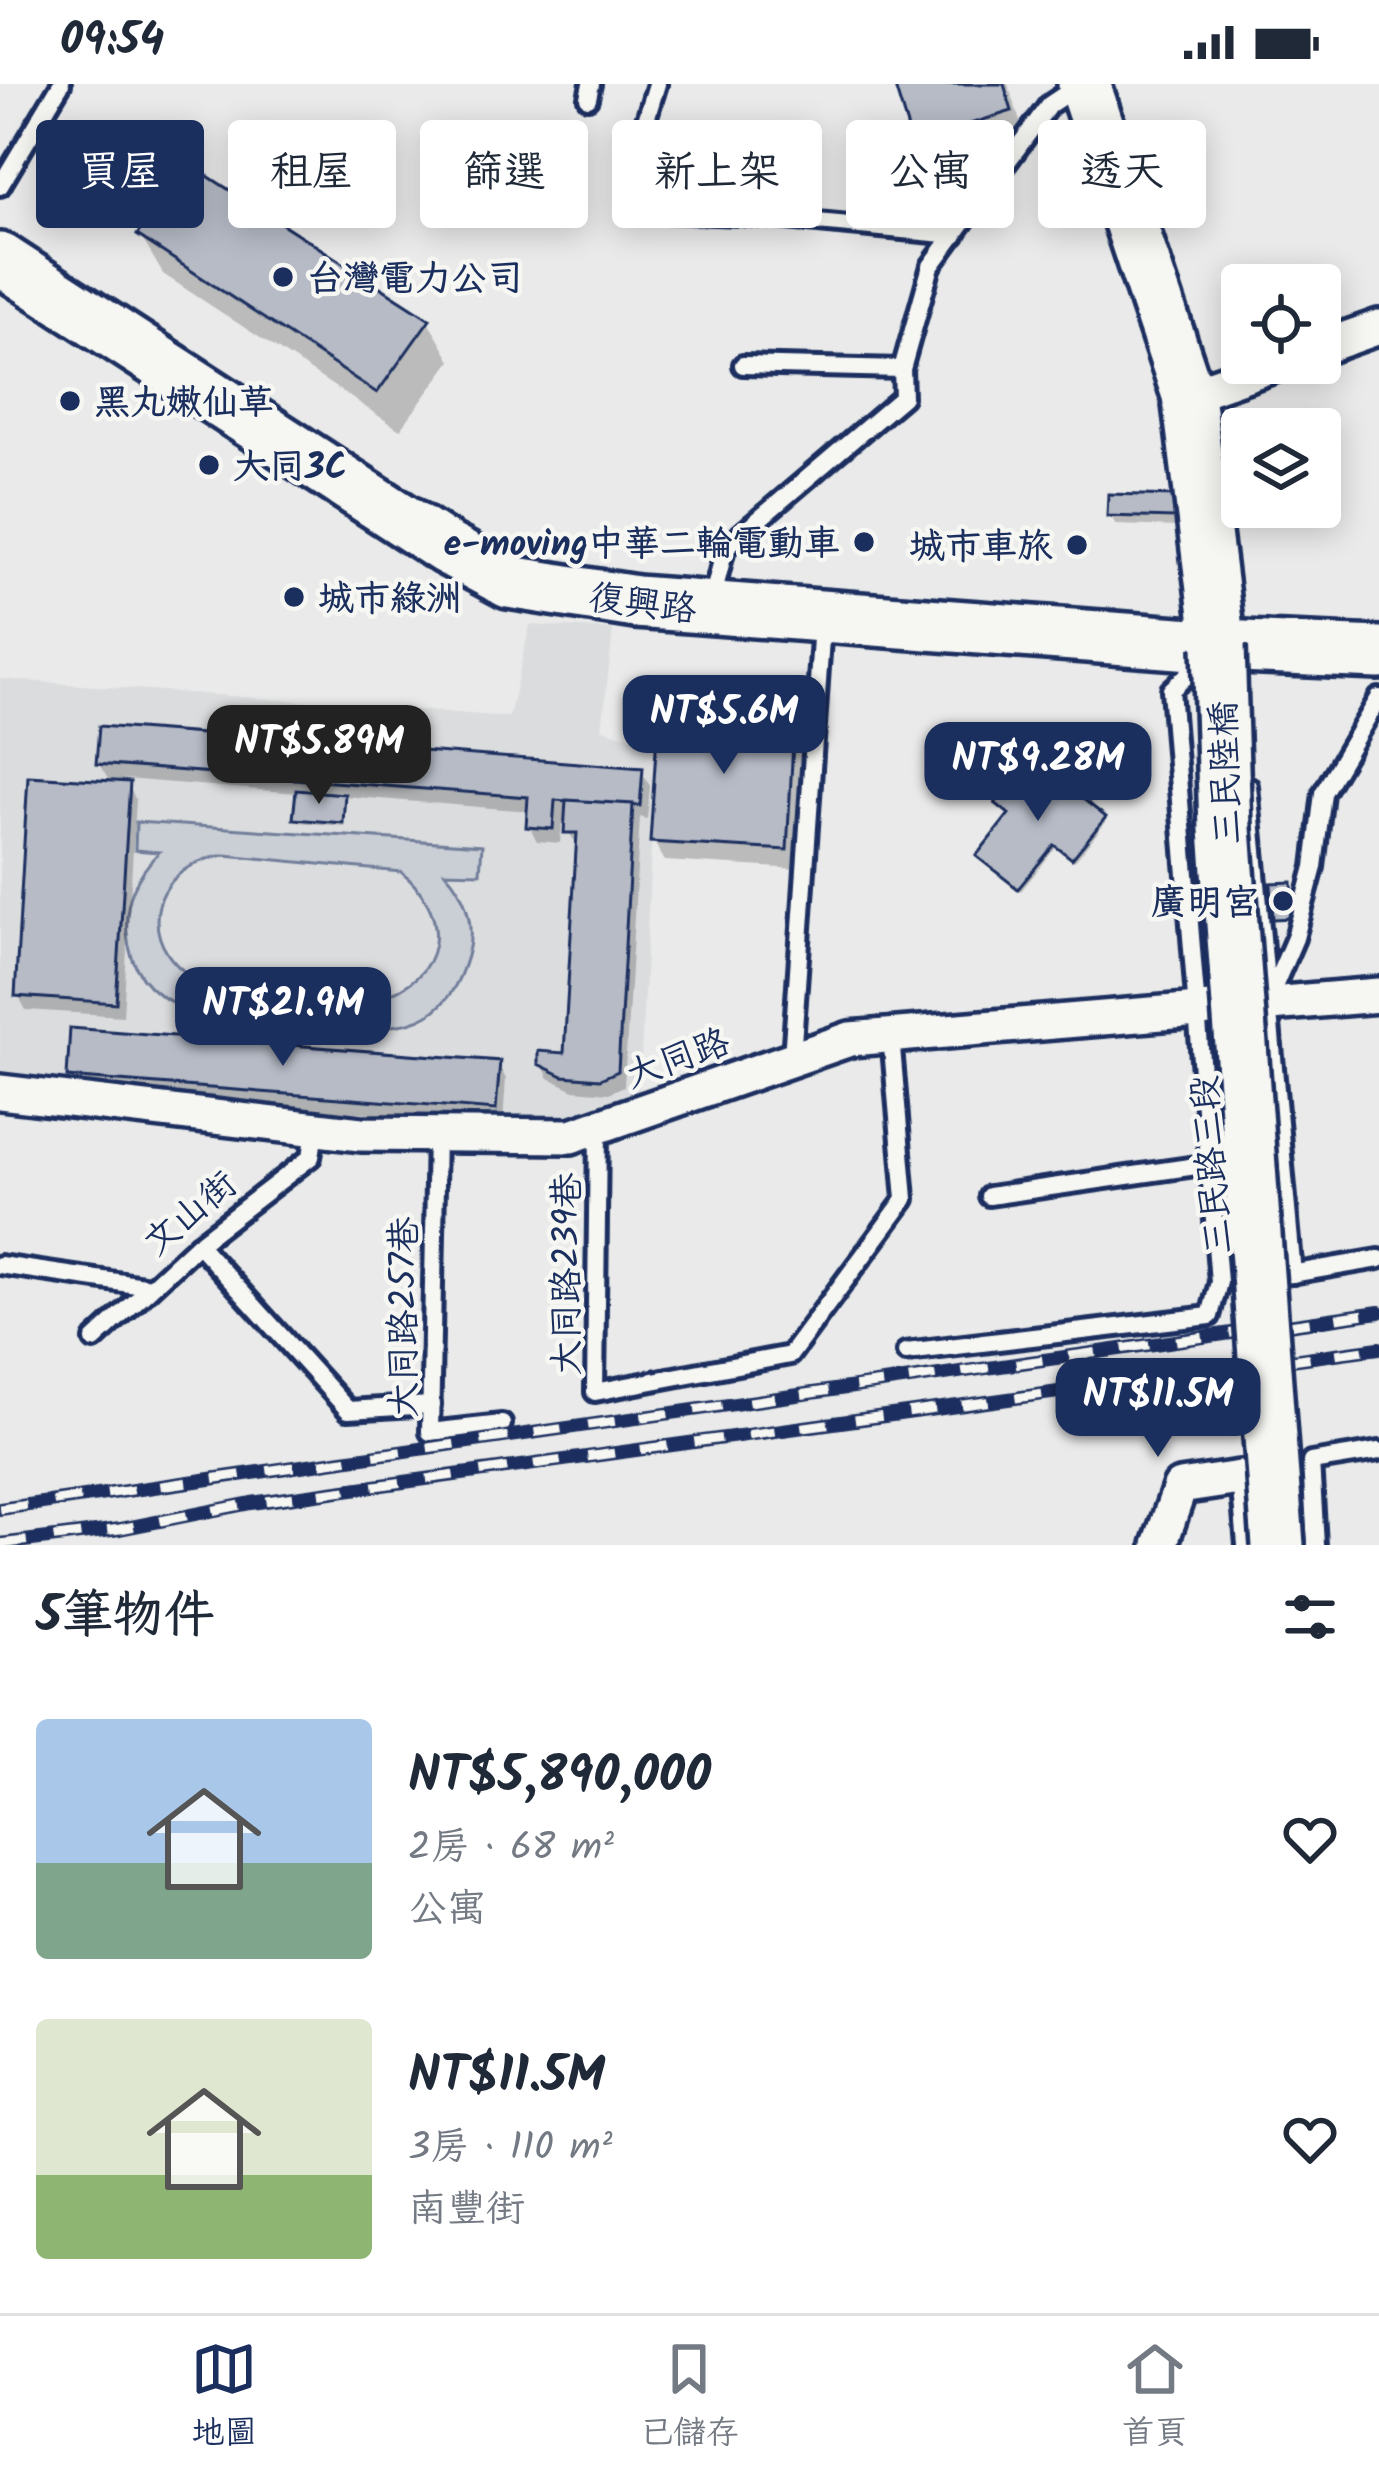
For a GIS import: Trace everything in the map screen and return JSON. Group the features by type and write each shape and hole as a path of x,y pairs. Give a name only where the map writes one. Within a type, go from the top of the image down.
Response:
{"main road":[{"path":"1082,84 1188,395 1229,665"},
{"name":"復興路","path":"0,260 478,567 509,581 709,610 823,617 1229,665 1379,653"},
{"name":"三民陸橋","path":"1229,665 1225,829 1277,1545"}],"street":[{"path":"1341,341 1379,327"},
{"path":"1188,395 1221,383"},
{"name":"大同路","path":"0,1092 315,1131 571,1136 850,1039 1379,994"},
{"path":"1160,1545 1180,1486 1240,1478"}],"lane":[{"path":"0,186 61,84"},
{"path":"656,84 631,169 635,211 743,215 956,235"},
{"path":"709,610 725,548 903,397 902,369 931,266 1049,105 1082,84"},
{"path":"743,365 902,369"},
{"path":"792,1058 823,617"},
{"name":"三民路三段","path":"1229,665 1171,690 1219,1282 1294,1274 1247,776"},
{"path":"1266,1005 1295,938 1314,867 1323,793 1379,698"},
{"name":"大同路239巷","path":"598,1129 595,1392 790,1355 905,1199 891,1036"},
{"name":"文山街","path":"94,1340 198,1244 311,1157 315,1131"},
{"name":"大同路257巷","path":"436,1135 430,1432 502,1424"},
{"path":"988,1196 1210,1164"},
{"path":"198,1244 348,1411 431,1405"},
{"path":"1294,1274 1379,1259"},
{"path":"0,1265 151,1287"},
{"path":"906,1352 1210,1316 1219,1282"},
{"path":"1316,1545 1310,1462 1379,1451"},
{"path":"1240,1478 1246,1545"}],"shaded area":[{"path":"530,625 613,630 602,729 656,744 639,1098 567,1125 0,1092 0,679 509,717"},
{"path":"136,822 482,845 480,873 445,872 467,911 470,945 464,965 442,1003 428,1015 401,1025 355,1026 196,1011 149,986 134,964 127,933 130,899 138,879 159,852 135,850","holes":["225,855 401,872 429,907 435,944 417,977 377,998 208,985 184,971 167,953 159,933 158,912 177,876 198,862"]}],"building":[{"path":"894,84 1004,84 1012,111 983,120 905,120"},
{"name":"台灣電力公司","path":"204,174 228,189 228,228 289,228 430,319 377,393 137,235 142,228 204,228"},
{"path":"1108,494 1175,496 1174,518 1107,516"},
{"path":"694,702 795,707 787,850 650,842 658,718 693,720"},
{"path":"99,726 643,768 640,806 555,800 553,829 526,827 528,797 96,764"},
{"path":"1031,758 1106,817 1072,859 1054,845 1018,889 976,856 1009,814 995,803"},
{"path":"28,776 130,782 116,1003 15,996"},
{"path":"296,790 345,794 343,823 293,819"},
{"path":"566,800 633,804 618,1071 600,1079 563,1076 538,1064 538,1051 564,1053 577,833 564,833"},
{"name":"廣明宮","path":"1292,882 1294,918 1273,919 1271,883"},
{"path":"70,1028 500,1061 496,1110 67,1077"}],"railway":[{"path":"0,1509 1379,1312"},
{"path":"0,1544 120,1529 251,1503 1379,1348"}],"place":[{"name":"台灣電力公司","path":"283,277"},
{"name":"黑丸嫩仙草","path":"70,401"},
{"name":"大同3C","path":"209,465"},
{"name":"e-moving中華二輪電動車","path":"864,542"},
{"name":"城市車旅","path":"1077,545"},
{"name":"城市綠洲","path":"294,597"},
{"name":"廣明宮","path":"1283,901"}]}
